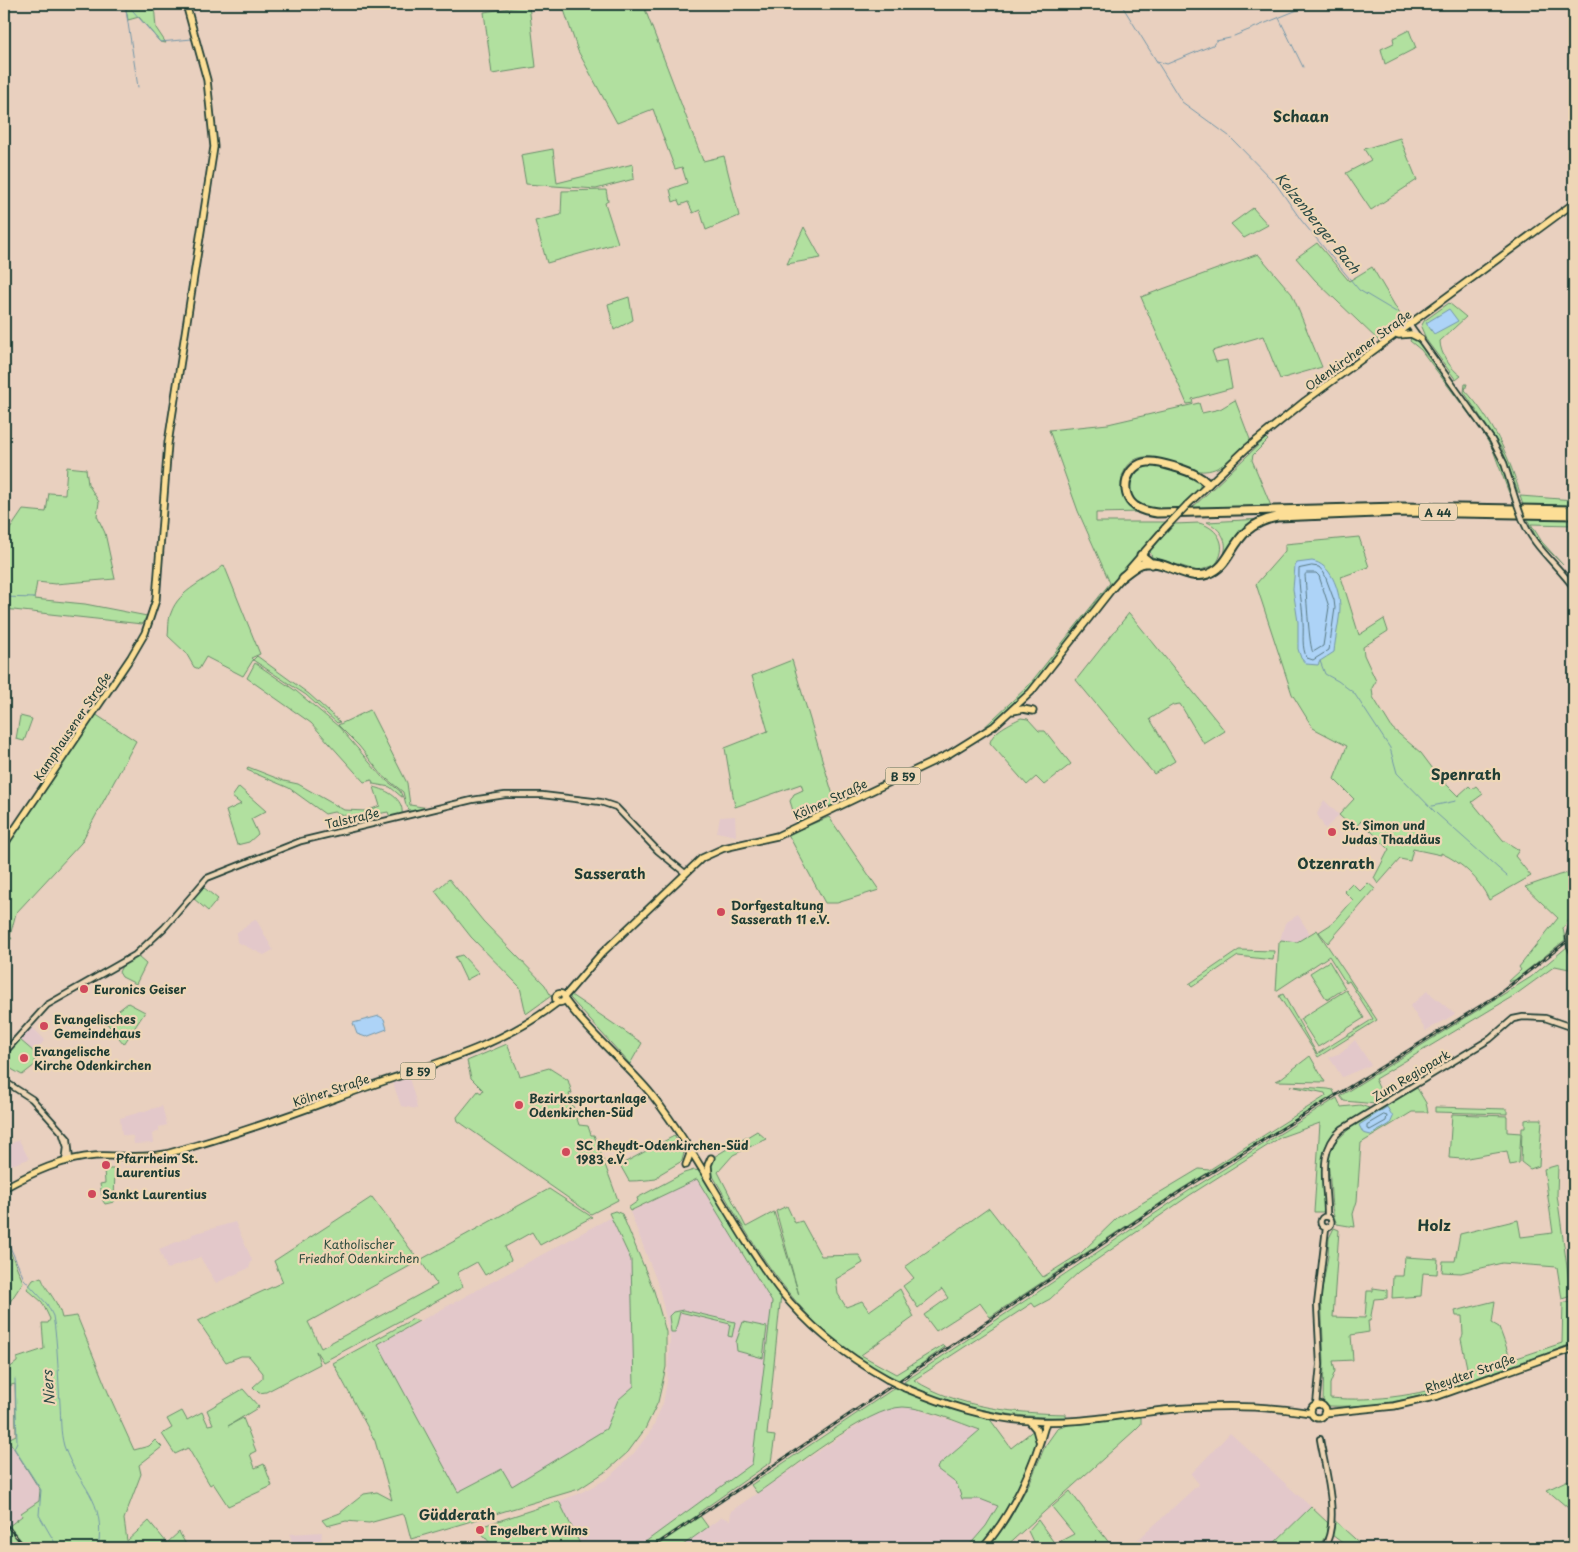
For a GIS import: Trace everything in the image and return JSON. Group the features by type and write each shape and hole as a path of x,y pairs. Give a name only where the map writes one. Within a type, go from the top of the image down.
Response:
{"highway":[{"name":"A 44","path":"1208,484 1196,474 1161,463 1148,462 1138,465 1127,479 1128,497 1138,508 1157,514 1401,506 1574,510"},
{"name":"A 44","path":"1154,564 1191,574 1207,574 1220,567 1240,536 1253,525 1273,518 1302,514 1438,512 1574,516"},
{"path":"1141,555 1154,564"},
{"path":"1122,577 1140,564 1154,564"}],"main road":[{"name":"Kamphausener Straße","path":"4,845 131,657 151,616 157,593 168,439 214,149 207,80 186,4"},
{"name":"Odenkirchener Straße","path":"1165,528 1208,484 1282,419 1574,202"},
{"path":"1395,336 1410,333 1421,339"},
{"name":"Kölner Straße","path":"68,1162 94,1156 147,1157 174,1152 480,1049 540,1017 561,999 574,983 685,873 711,852 777,836 942,758 975,740 1011,712 1042,679 1122,577 1165,528"},
{"path":"1011,712 1023,709 1033,711"},
{"path":"561,999 646,1088 676,1128 690,1154 686,1165"},
{"name":"Rheydter Straße","path":"676,1128 766,1270 797,1309 838,1347 887,1378 905,1388 970,1411 1028,1421 1046,1422 1085,1421 1193,1408 1292,1411 1318,1409 1340,1411 1397,1405 1448,1393 1574,1348"},
{"path":"709,1178 708,1165 711,1158"},
{"name":"B 59","path":"4,1188 38,1170 68,1162"},
{"path":"1028,1421 1036,1429 1039,1445"},
{"path":"983,1548 1010,1510 1039,1445 1046,1422"}],"street":[{"path":"1410,324 1492,440 1503,461 1522,518 1535,543 1556,564 1574,588"},
{"name":"Talstraße","path":"4,1053 47,1005 136,954 164,928 199,886 212,875 301,841 472,800 505,795 542,795 608,804 624,814 658,851 685,873"},
{"path":"1574,918 1569,937 1574,956"},
{"name":"Zum Regiopark","path":"1318,1409 1320,1358 1316,1310 1326,1228 1331,1224 1331,1220 1327,1217 1325,1156 1330,1142 1342,1129 1490,1039 1514,1018 1545,1018 1574,1028"},
{"path":"4,1081 24,1093 62,1132 67,1148 68,1162"},
{"path":"1320,1439 1332,1520 1330,1536 1324,1548"}],"shaded area":[{"path":"1324,800 1339,815 1325,829 1317,814"},
{"path":"735,816 736,836 717,832 720,817"},
{"path":"1298,915 1310,934 1297,942 1280,940 1285,923"},
{"path":"256,919 273,950 264,955 237,942 236,933"},
{"path":"1427,991 1455,1014 1426,1031 1410,1006"},
{"path":"32,1027 45,1040 34,1052 20,1040"},
{"path":"1355,1040 1371,1065 1342,1077 1329,1057 1341,1053"},
{"path":"409,1078 417,1109 401,1106 393,1083"},
{"path":"162,1106 167,1125 159,1127 159,1131 152,1134 153,1143 134,1144 133,1136 122,1135 120,1118"},
{"path":"19,1140 29,1159 5,1167 4,1147"},
{"path":"697,1178 772,1302 752,1464 637,1548 582,1548 572,1533 559,1501 578,1494 607,1479 634,1453 652,1429 663,1403 667,1382 670,1337 659,1287 630,1212"},
{"path":"611,1217 631,1260 634,1387 618,1400 606,1429 549,1465 512,1487 502,1469 458,1492 378,1344"},
{"path":"235,1222 252,1260 249,1268 216,1283 200,1257 167,1269 159,1249 192,1236 192,1234"},
{"path":"896,1407 910,1407 980,1430 938,1466 939,1471 957,1484 962,1499 980,1499 998,1506 986,1526 967,1548 679,1548 722,1517 730,1520 731,1511 847,1432 876,1414"},
{"path":"1230,1433 1311,1507 1269,1548 1129,1548 1199,1484 1191,1474"},
{"path":"8,1439 40,1490 39,1501 20,1513 22,1516 4,1530 4,1442"},
{"path":"322,1532 321,1548 293,1548 290,1534"}],"green space":[{"path":"125,4 154,4 156,28 166,43 160,42 139,17 128,20"},
{"path":"562,4 643,4 703,161 724,156 739,216 706,230 700,210 693,213 688,202 680,205 678,200 673,202 670,189 687,183 682,167 675,169 653,109 617,123 578,51"},
{"path":"529,5 536,67 492,74 484,12"},
{"path":"1409,30 1416,48 1385,64 1381,49 1394,43 1393,38"},
{"path":"1400,138 1417,180 1371,210 1346,173 1371,160 1364,149"},
{"path":"553,149 557,183 633,164 634,179 596,189 526,184 521,155"},
{"path":"606,190 608,201 605,203 618,243 547,263 535,221 561,215 562,191"},
{"path":"1253,208 1268,225 1244,238 1231,224"},
{"path":"804,227 821,258 787,264 788,262"},
{"path":"1317,243 1349,281 1372,267 1401,316 1401,326 1380,342 1315,280 1296,258"},
{"path":"1258,254 1292,294 1322,367 1280,379 1263,336 1212,351 1216,362 1227,360 1232,388 1192,399 1193,403 1187,404 1141,297"},
{"path":"629,297 633,320 614,330 608,304"},
{"path":"1449,303 1466,317 1440,341 1440,346 1447,361 1461,376 1456,380 1427,341 1421,327 1424,321"},
{"path":"1416,337 1489,437 1504,466 1512,492 1509,493 1493,450 1481,430 1421,350 1410,341 1411,338"},
{"path":"1465,384 1467,384 1465,390 1484,414 1499,438 1520,493 1502,449 1464,392"},
{"path":"1235,400 1251,442 1218,468 1205,471 1195,470 1149,457 1138,458 1129,464 1122,476 1130,467 1145,459 1154,459 1203,474 1156,461 1139,464 1125,487 1141,512 1096,513 1096,522 1165,522 1023,696 992,724 975,736 1028,686 1110,583 1078,511 1049,430 1108,424 1199,403 1202,413 1220,409"},
{"path":"1266,438 1268,440 1253,455 1252,460 1271,506 1192,508"},
{"path":"1156,464 1196,476 1200,480 1200,487 1177,510 1148,510 1139,505 1130,495 1128,482 1134,471 1142,465"},
{"path":"67,467 86,469 88,484 99,502 97,516 105,533 115,579 55,584 37,582 34,599 85,604 147,616 142,624 4,609 4,538 23,510 46,512 49,493 65,494"},
{"path":"1520,496 1574,500 1574,507 1523,505"},
{"path":"1526,516 1574,519 1574,525 1531,524 1542,542 1563,565 1537,539"},
{"path":"1262,519 1239,546 1220,564 1200,573 1190,572 1203,571 1213,567 1220,561 1224,553 1223,536 1217,528 1207,522"},
{"path":"1199,523 1212,529 1220,539 1221,552 1215,565 1198,571 1152,557 1150,551 1175,524"},
{"path":"1359,537 1369,567 1341,577 1359,635 1384,619 1388,631 1363,647 1364,655 1376,681 1372,688 1373,697 1392,728 1421,753 1439,777 1458,796 1469,786 1472,789 1476,786 1483,794 1472,802 1503,840 1519,850 1515,856 1531,876 1489,900 1470,872 1441,853 1441,855 1413,849 1410,861 1400,859 1378,884 1374,878 1389,849 1361,821 1354,829 1339,815 1354,799 1334,779 1347,746 1313,728 1292,694 1256,584 1285,551 1285,544"},
{"path":"224,565 260,654 251,658 253,660 243,676 206,657 199,669 194,667 186,653 168,636 170,615 180,598"},
{"path":"1129,613 1225,731 1204,744 1180,704 1173,705 1150,719 1175,761 1154,774 1076,680"},
{"path":"257,656 309,694 340,722 337,723 306,695 253,660"},
{"path":"792,660 836,805 797,824 790,801 794,794 803,790 801,784 735,807 725,748 768,731 752,676"},
{"path":"255,663 296,691 339,727 382,777 400,791 403,798 390,787 373,784 372,780 364,782 311,723 247,678"},
{"path":"370,710 407,783 410,805 429,808 411,812 406,805 403,792 382,775 359,746 338,725"},
{"path":"95,714 136,741 81,843 16,913 10,936 12,939 4,937 4,848"},
{"path":"20,716 32,719 24,741 16,739"},
{"path":"1021,718 1028,719 1039,731 1045,731 1071,764 1044,785 1036,777 1027,785 990,743 998,731"},
{"path":"248,767 284,781 298,784 344,810 366,811 380,806 374,787 379,788 394,796 400,804 402,814 390,817 388,812 361,817 360,824 358,825 357,819 334,812 325,814 289,788 247,770"},
{"path":"239,787 266,811 251,819 258,834 249,842 237,845 226,811 241,804 232,797"},
{"path":"829,817 879,890 837,903 825,903 788,834"},
{"path":"1574,872 1574,913 1563,928 1565,940 1515,980 1508,982 1521,970 1519,967 1558,918 1525,887 1559,875"},
{"path":"449,879 483,921 545,985 551,996 526,1014 520,987 471,937 435,891"},
{"path":"1352,883 1360,891 1368,883 1375,889 1328,943 1319,932 1333,923 1353,900 1344,891"},
{"path":"203,887 218,899 208,911 193,898"},
{"path":"1317,930 1377,1020 1318,1057 1279,996 1283,994 1317,1054 1373,1019 1349,981 1346,983 1329,956 1276,991 1279,943 1281,940 1297,942"},
{"path":"1567,947 1574,961 1574,970 1555,966 1515,995 1375,1079 1384,1099 1376,1104 1344,1101 1340,1096 1531,977"},
{"path":"1239,950 1274,951 1273,960 1238,956 1192,987 1189,984"},
{"path":"462,955 479,973 466,980 455,957"},
{"path":"138,957 146,964 136,984 122,977 119,972 122,966"},
{"path":"1329,961 1345,988 1327,1000 1310,973"},
{"path":"1346,990 1364,1018 1318,1047 1300,1019"},
{"path":"571,995 642,1043 630,1064 570,998"},
{"path":"128,1003 145,1012 124,1044 105,1021"},
{"path":"20,1040 34,1052 36,1058 34,1061 36,1064 22,1075 4,1065 9,1052"},
{"name":"Bezirkssportanlage Odenkirchen-Süd","path":"507,1044 520,1076 549,1068 568,1080 572,1093 569,1094 579,1125 588,1126 591,1135 594,1135 618,1200 591,1214 458,1121 457,1117 478,1091 481,1093 483,1090 471,1078 467,1061"},
{"path":"1310,1056 1325,1082 1276,1081 1280,1079"},
{"path":"1290,1086 1333,1090 1335,1095 1183,1188 990,1317 980,1303 936,1331 924,1315 948,1298 942,1289 918,1308 903,1286 914,1278 905,1267 989,1208 1043,1277 1081,1253 1117,1218 1199,1169 1209,1170 1326,1096 1325,1093"},
{"path":"1417,1088 1426,1103 1428,1112 1412,1112 1361,1143 1357,1201 1353,1214 1355,1227 1337,1224 1332,1209 1328,1166 1329,1155 1334,1145 1354,1125"},
{"path":"1337,1098 1341,1107 1360,1105 1369,1108 1361,1115 1339,1127 1331,1136 1326,1147 1323,1157 1326,1193 1323,1212 1314,1212 1320,1123 1281,1137 1190,1195 1079,1272 1050,1299 1035,1307 1032,1303 914,1380 949,1397 968,1403 1006,1410 1066,1414 1066,1417 1024,1416 982,1410 942,1399 904,1382 1187,1192"},
{"path":"1435,1107 1507,1109 1507,1114 1435,1112"},
{"path":"1452,1114 1507,1116 1507,1132 1521,1133 1519,1163 1510,1165 1507,1151 1462,1159 1449,1158"},
{"path":"1542,1119 1539,1166 1530,1169 1521,1162 1522,1128 1525,1128 1525,1120"},
{"path":"757,1131 766,1139 733,1155 718,1172 746,1227 774,1212 799,1295 776,1211 787,1206 795,1223 802,1221 821,1256 859,1255 863,1263 836,1279 838,1294 846,1307 862,1301 869,1311 900,1289 914,1317 861,1355 896,1374 943,1345 945,1347 899,1380 866,1363 837,1342 811,1318 787,1291 766,1261 709,1169 712,1158"},
{"path":"674,1136 685,1149 682,1161 660,1174 656,1179 629,1181 620,1165"},
{"path":"1558,1165 1557,1195 1571,1296 1562,1299 1557,1267 1502,1263 1461,1273 1442,1272 1443,1261 1455,1261 1460,1234 1518,1220 1521,1237 1553,1233 1544,1169"},
{"path":"104,1169 115,1169 114,1202 105,1204 100,1184 105,1183"},
{"path":"694,1170 701,1171 781,1294 767,1435 775,1436 771,1462 698,1513 708,1527 679,1548 637,1548 752,1464 772,1302 697,1179 630,1211 628,1208 638,1201 637,1198 684,1173"},
{"name":"Katholischer Friedhof Odenkirchen","path":"549,1189 592,1217 540,1245 532,1232 505,1247 511,1260 485,1275 477,1262 457,1273 463,1287 323,1362 316,1351 320,1364 266,1392 259,1393 253,1387 263,1378 263,1373 249,1356 241,1356 226,1362 198,1321 283,1282 274,1261 372,1197 419,1261 308,1322 321,1348 437,1285 420,1260"},
{"path":"615,1211 622,1214 654,1291 666,1332 666,1367 658,1402 645,1429 628,1452 608,1470 579,1489 411,1539 405,1516 402,1514 369,1523 346,1521 327,1526 322,1520 340,1513 364,1494 377,1492 392,1500 375,1441 333,1363 413,1319 419,1321 378,1344 458,1492 502,1469 512,1486 606,1429 618,1400 634,1386 631,1260 609,1213"},
{"path":"1334,1228 1339,1230 1333,1317 1365,1318 1367,1291 1373,1291 1373,1288 1387,1290 1387,1298 1374,1299 1370,1321 1368,1321 1369,1332 1351,1335 1353,1360 1333,1361 1335,1371 1330,1384 1330,1398 1365,1399 1401,1396 1419,1393 1469,1377 1461,1339 1463,1335 1462,1316 1456,1316 1455,1311 1495,1301 1492,1323 1499,1327 1511,1360 1562,1343 1563,1303 1568,1301 1571,1303 1574,1343 1484,1377 1423,1395 1360,1406 1328,1406 1323,1401 1324,1361 1321,1296 1329,1238"},
{"path":"4,1237 23,1282 4,1311 4,1259 9,1257"},
{"path":"1405,1257 1438,1259 1437,1274 1423,1273 1421,1296 1392,1298 1393,1276 1403,1276"},
{"path":"41,1277 62,1318 77,1316 134,1450 149,1446 155,1440 162,1447 139,1465 141,1474 124,1519 127,1541 149,1521 167,1543 179,1532 188,1548 15,1548 4,1534 4,1530 22,1516 21,1513 39,1501 40,1490 8,1439 16,1435 15,1384 4,1387 4,1372 17,1362 17,1358 44,1349 42,1323 48,1323 50,1319 42,1302 27,1289 33,1280"},
{"path":"683,1310 735,1322 732,1337 728,1336 730,1324 680,1312 675,1332 671,1332 669,1316 673,1312"},
{"path":"743,1322 767,1327 763,1358 737,1351 736,1342"},
{"path":"896,1387 929,1400 989,1418 1011,1448 1035,1429 1036,1440 1033,1455 1026,1472 1007,1508 981,1548 967,1548 986,1526 998,1506 980,1499 962,1499 957,1484 937,1469 938,1466 980,1430 921,1410 903,1407 870,1417 829,1442 757,1493 751,1485"},
{"path":"243,1389 259,1407 228,1426 243,1418 256,1451 250,1454 255,1468 264,1464 272,1486 228,1506 213,1483 210,1485 188,1448 175,1454 162,1434 172,1428 167,1419 182,1411 187,1420 202,1412 208,1425 213,1424 207,1410"},
{"path":"1141,1416 1141,1424 1134,1431 1004,1548 989,1548 1009,1520 1030,1482 1045,1446 1057,1429 1071,1424"},
{"path":"1568,1480 1574,1485 1574,1513 1547,1490"},
{"path":"1070,1491 1113,1548 1036,1548 1028,1531 1038,1520 1055,1544 1074,1534 1052,1507"},
{"path":"559,1501 582,1548 505,1548 500,1544 494,1548 481,1532 483,1526"},
{"path":"1311,1507 1328,1523 1326,1535 1318,1548 1269,1548"},
{"path":"1333,1519 1365,1548 1349,1548 1332,1535"}],"water":[{"path":"1449,309 1458,321 1434,334 1426,323"},
{"path":"1312,561 1324,567 1333,578 1340,606 1334,652 1320,661 1318,665 1306,664 1301,658 1298,649 1298,622 1293,589 1295,566 1297,563"},
{"path":"379,1016 384,1019 387,1029 366,1037 357,1034 353,1023"},
{"path":"1387,1107 1393,1117 1390,1124 1371,1135 1363,1133 1359,1125"}],"waterway":[{"path":"125,4 138,87"},
{"path":"127,4 160,42 192,39"},
{"name":"Kelzenberger Bach","path":"1121,4 1182,102 1229,136"},
{"path":"1234,36 1312,4"},
{"path":"1279,18 1303,67"},
{"path":"1157,61 1167,64 1213,45 1216,41 1230,38"},
{"name":"Kelzenberger Bach","path":"1231,138 1276,184 1301,220 1359,290 1396,312"},
{"path":"4,597 34,598"},
{"path":"1320,661 1325,674 1354,693 1390,748 1397,773 1437,814 1507,876"},
{"path":"1432,806 1456,801"},
{"name":"Niers","path":"4,1233 24,1279 47,1304 53,1316 63,1441 70,1460 95,1505 100,1531 98,1548"},
{"path":"15,1379 17,1442 14,1448 41,1490 39,1515 58,1548"}],"railway":[{"path":"651,1548 1181,1191 1495,997 1574,936"},
{"path":"4,1522 26,1548"}],"place":[{"name":"St. Simon und Judas Thaddäus","path":"1332,832"},
{"name":"Dorfgestaltung Sasserath 11 e.V.","path":"721,912"},
{"name":"Euronics Geiser","path":"84,989"},
{"name":"Evangelisches Gemeindehaus","path":"44,1026"},
{"name":"Evangelische Kirche Odenkirchen","path":"24,1058"},
{"name":"Bezirkssportanlage Odenkirchen-Süd","path":"519,1105"},
{"name":"SC Rheydt-Odenkirchen-Süd 1983 e.V.","path":"566,1152"},
{"name":"Pfarrheim St. Laurentius","path":"106,1165"},
{"name":"Sankt Laurentius","path":"92,1194"},
{"name":"Engelbert Wilms","path":"480,1530"}],"district":[{"name":"Schaan","path":"1301,115"},
{"name":"Spenrath","path":"1466,773"},
{"name":"Otzenrath","path":"1336,862"},
{"name":"Sasserath","path":"610,873"},
{"name":"Holz","path":"1434,1224"},
{"name":"Güdderath","path":"457,1514"}]}
